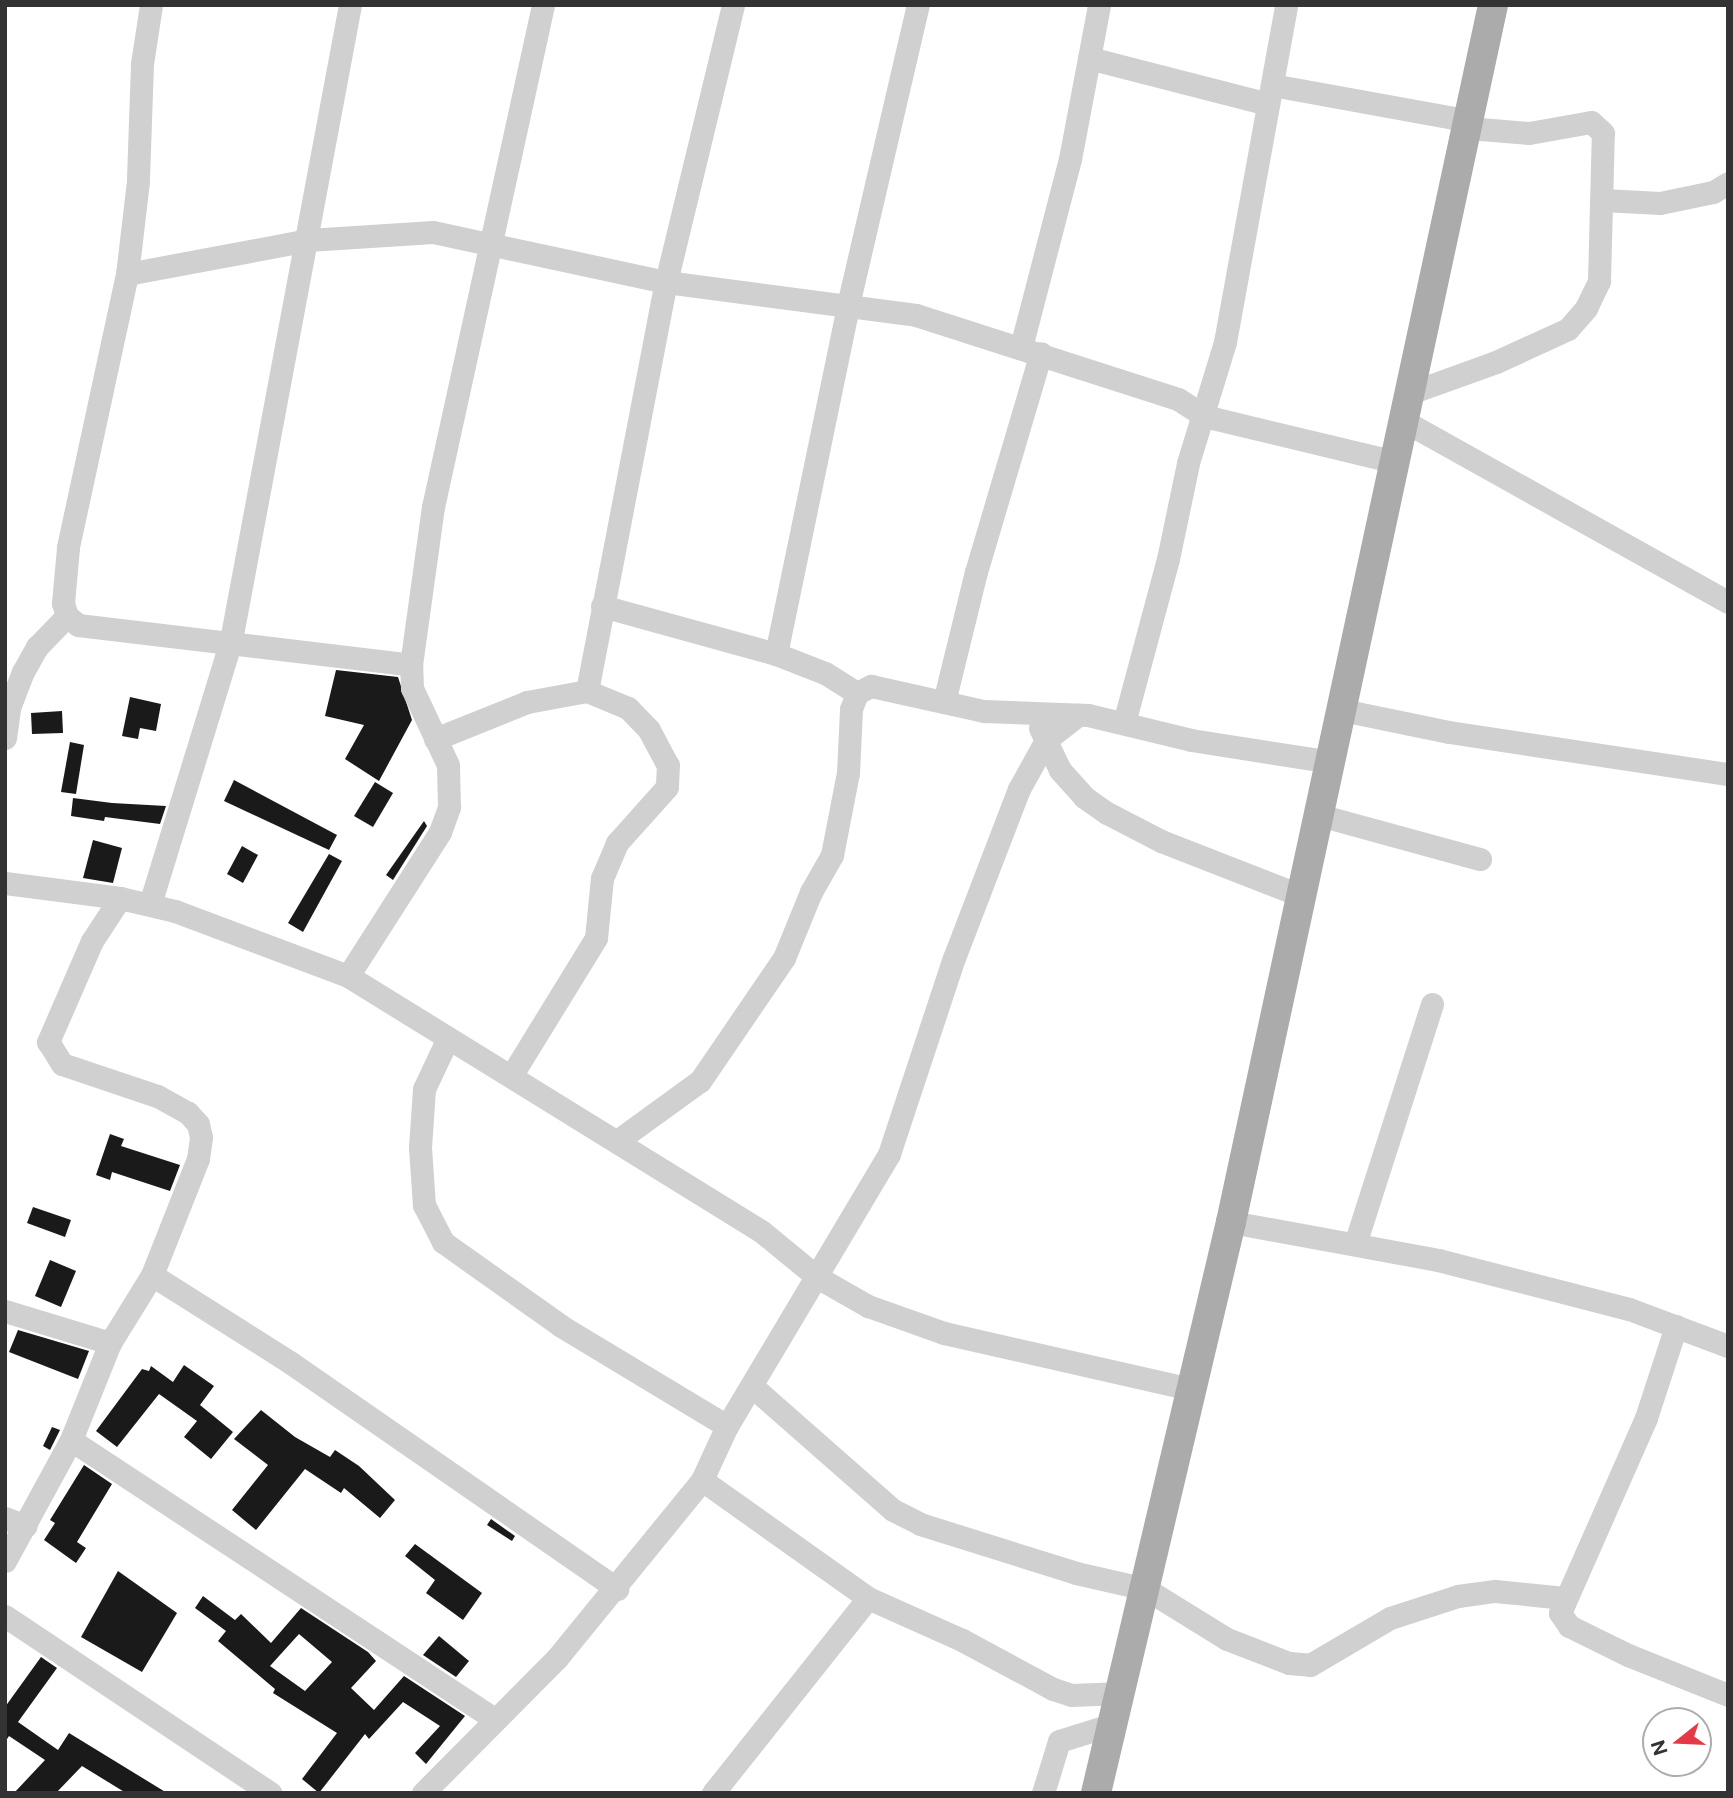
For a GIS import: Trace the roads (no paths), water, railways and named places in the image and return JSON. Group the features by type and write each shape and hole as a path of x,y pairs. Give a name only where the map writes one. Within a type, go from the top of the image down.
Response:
{"main road":[{"path":"1096,1793 1122,1693 1231,1222 1493,5"}],"street":[{"path":"151,5 142,64 138,181 127,274 68,548 63,603 67,616 78,625 231,640 304,655 411,665"},
{"path":"150,904 231,640 351,5"},
{"path":"348,976 440,832 449,807 448,765 412,688 411,665 433,507 474,313 493,244 543,5"},
{"path":"587,691 666,282 733,5"},
{"path":"776,654 848,305 918,5"},
{"path":"944,702 1031,350 1099,5"},
{"path":"1124,723 1168,559 1188,463 1225,342 1286,5"},
{"path":"1089,58 1270,94 1469,125 1529,133 1591,122 1603,133 1599,281 1586,308 1568,330 1496,362 1407,407"},
{"path":"1603,200 1660,203 1713,192 1728,183"},
{"path":"127,274 308,240 433,232 666,282 916,315 1178,399 1204,416 1395,462"},
{"path":"1407,407 1728,602"},
{"path":"602,606 776,654 825,673 857,693"},
{"path":"5,738 9,708 23,671 37,647 67,616"},
{"path":"617,1141 701,1081 784,958 832,855 848,773 851,709 857,693 871,686 944,702 1033,714 1078,715 1124,723 1191,740 1331,762"},
{"path":"435,738 527,702 587,691 628,708 649,730 668,765 667,787 617,843 602,878 596,938 511,1076"},
{"path":"1342,710 1448,732 1728,774"},
{"path":"1033,714 1068,779 1084,797 1107,813 1161,841 1302,896"},
{"path":"423,1793 493,1718 557,1658 617,1589 702,1480 727,1426 754,1388 889,1154 954,958 1019,789 1046,740 1078,715"},
{"path":"1319,815 1480,859"},
{"path":"5,883 150,904 348,976 761,1231 817,1277 868,1306 944,1333 1191,1389"},
{"path":"5,1561 15,1522 71,1440 110,1343 152,1275 198,1159 198,1124 157,1096 62,1064 48,1042 92,941 120,898"},
{"path":"1355,1244 1433,1004"},
{"path":"448,1038 424,1089 420,1147 424,1205 443,1242 561,1326 727,1426"},
{"path":"1231,1222 1355,1244 1477,1270 1629,1309 1728,1346"},
{"path":"152,1275 291,1363 617,1589"},
{"path":"5,1311 110,1343"},
{"path":"1676,1326 1646,1418 1564,1598 1560,1613 1569,1626 1687,1682 1728,1695"},
{"path":"754,1388 893,1510 920,1524 1076,1573 1146,1589 1227,1639 1289,1663 1310,1665 1390,1618 1458,1596 1495,1591 1564,1598"},
{"path":"71,1440 493,1718"},
{"path":"702,1480 868,1598 962,1640 1053,1689 1071,1695 1122,1693"},
{"path":"713,1793 868,1598"},
{"path":"5,1616 270,1793"},
{"path":"1043,1793 1059,1741 1114,1724"}]}
